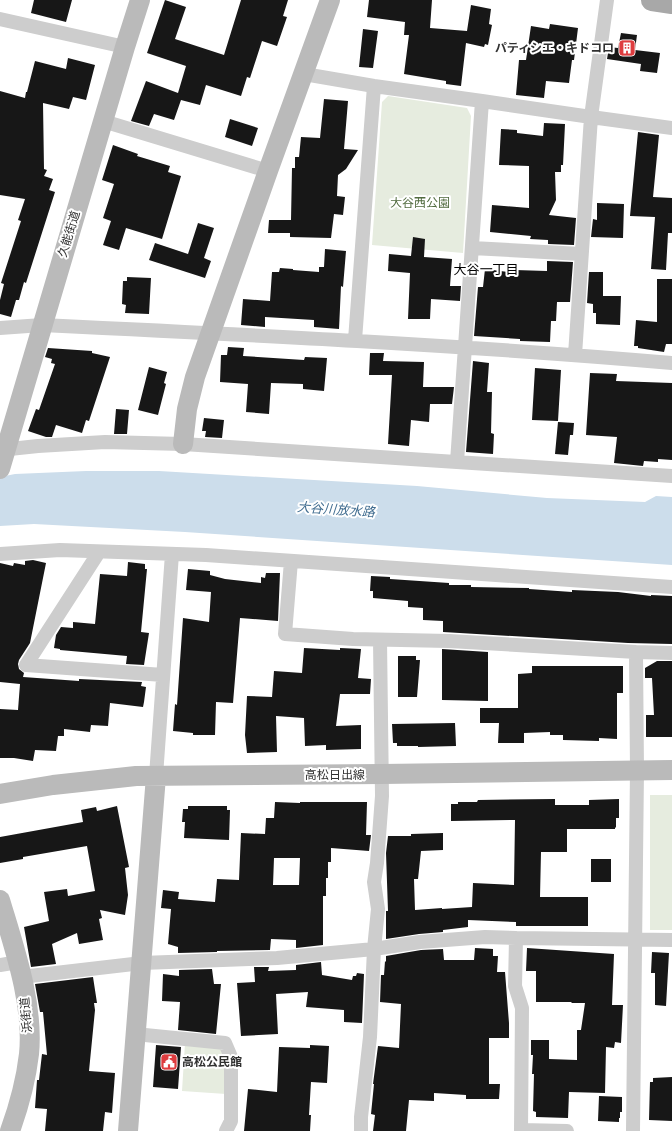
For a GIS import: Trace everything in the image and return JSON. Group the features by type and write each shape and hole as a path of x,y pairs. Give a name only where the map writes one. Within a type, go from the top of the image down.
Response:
{"main road":[{"path":"652,0 672,3"}],"street":[{"name":"久能街道","path":"0,469 3,449 140,0"},
{"path":"183,444 187,409 195,377 330,0"},
{"path":"574,354 591,117 607,0"},
{"path":"0,19 125,47"},
{"path":"304,74 374,86 672,128"},
{"path":"355,340 374,86"},
{"path":"457,462 482,101"},
{"path":"103,121 268,171"},
{"path":"472,248 582,254"},
{"path":"0,328 42,325 355,340 574,354 672,363"},
{"path":"3,449 105,442 183,444 672,476"},
{"path":"0,554 60,550 206,555 672,586"},
{"path":"99,552 26,665 163,675"},
{"path":"128,1131 172,554"},
{"path":"291,561 285,634 353,639 450,641 672,653"},
{"path":"361,1131 361,1117 370,1037 374,949 378,909 374,882 382,803 380,640"},
{"path":"633,1131 637,770 636,652"},
{"name":"高松日出線","path":"0,794 53,785 136,776 672,770"},
{"name":"浜街道","path":"0,900 13,968 27,1004 29,1030 29,1052 25,1078 18,1108 10,1131"},
{"path":"13,968 277,958 374,949 420,942 477,938 672,940"},
{"path":"516,938 515,986 522,1008 521,1131 567,1131"},
{"path":"135,1034 225,1043 231,1057 230,1120 226,1131"}],"green space":[{"name":"大谷西公園","path":"388,96 467,108 471,116 463,253 372,245 382,102"},
{"path":"650,795 672,795 672,930 650,930"},
{"path":"185,1043 219,1047 227,1056 226,1094 182,1091"}],"water":[{"name":"大谷川放水路","path":"86,471 159,471 417,486 547,498 645,502 656,496 672,497 672,565 185,532 34,524 0,526 0,477 15,474"}],"building":[{"path":"34,0 72,0 66,22 31,13"},
{"path":"165,0 186,7 175,39 224,55 241,0 288,0 283,16 287,17 277,46 262,41 250,78 247,77 241,96 206,85 200,105 181,100 174,120 154,114 149,126 131,121 146,81 178,93 186,66 147,53"},
{"path":"369,0 432,0 430,28 467,31 471,5 491,9 489,24 492,25 488,45 485,44 484,47 466,43 461,86 446,84 446,81 404,74 409,35 404,35 405,22 367,17"},
{"path":"550,24 578,28 574,60 572,60 569,83 546,81 544,98 516,95 519,60 526,60 531,26 549,29"},
{"path":"363,29 378,31 373,68 359,67"},
{"path":"621,33 637,35 635,50 660,53 657,73 640,71 641,64 607,59 609,47 618,48"},
{"path":"68,58 95,65 86,100 73,97 69,109 43,103 44,169 47,170 44,176 53,179 49,190 55,192 26,283 24,282 19,300 16,300 11,317 0,314 0,300 4,284 1,283 21,221 18,220 25,199 0,195 0,91 25,98 35,61 66,69"},
{"path":"324,99 348,101 344,149 358,150 346,169 338,175 337,196 345,197 343,215 334,214 331,238 290,237 290,233 268,233 269,220 291,220 292,168 295,168 295,157 299,157 301,137 320,138"},
{"path":"230,119 258,128 252,146 225,137"},
{"path":"544,123 565,124 563,165 561,165 561,172 555,172 556,200 549,215 576,218 574,245 548,244 548,240 530,239 531,236 490,232 492,205 529,208 529,166 499,165 501,129 517,130 517,133 543,136"},
{"path":"638,132 659,135 653,197 672,198 672,233 668,233 666,270 651,269 655,217 630,216"},
{"path":"113,145 138,154 137,156 170,166 168,172 181,176 162,239 126,228 119,250 103,245 111,221 103,218 114,184 102,180"},
{"path":"597,203 624,204 623,238 591,237 593,219 597,220"},
{"path":"198,223 214,228 204,258 211,261 205,278 149,260 155,243 188,254"},
{"path":"413,237 425,239 424,257 452,259 450,286 461,286 460,301 431,299 430,319 408,319 410,273 388,271 389,254 411,256"},
{"path":"325,249 346,251 343,287 341,286 339,329 314,327 314,320 265,317 265,327 241,325 243,299 270,301 272,272 279,272 280,268 319,272 319,267 324,267"},
{"path":"547,261 573,262 570,302 557,302 556,321 551,321 550,342 520,341 520,339 474,336 478,287 483,287 485,269 515,273 515,270 547,271"},
{"path":"589,272 603,272 603,296 621,296 620,325 596,324 596,313 593,313 593,304 587,303"},
{"path":"127,277 151,278 149,314 125,313 126,305 122,304 123,281 127,281"},
{"path":"657,279 672,279 672,344 666,344 664,352 634,346 636,320 657,322"},
{"path":"228,347 244,348 243,356 304,360 305,357 327,358 324,391 303,389 303,384 271,383 269,414 246,412 248,384 220,382 221,355 227,355"},
{"path":"48,348 92,351 92,353 110,357 89,421 86,420 82,433 56,425 52,437 46,437 28,431 36,409 39,410 55,364 51,363 52,359 45,357"},
{"path":"370,353 384,353 383,361 424,362 423,387 454,387 452,404 430,404 429,422 411,420 409,446 388,444 392,375 369,375"},
{"path":"473,361 489,363 487,392 492,392 491,433 494,434 493,454 466,452"},
{"path":"149,367 167,372 164,383 166,384 158,415 138,410"},
{"path":"535,368 561,370 558,421 532,420"},
{"path":"590,373 617,374 616,381 672,383 672,460 658,459 658,462 644,461 643,466 614,463 617,437 586,435"},
{"path":"116,409 129,410 127,434 114,434"},
{"path":"204,418 224,420 222,438 205,437 206,431 202,431"},
{"path":"558,422 574,423 573,435 570,435 568,455 555,454"},
{"path":"33,560 46,563 30,643 18,664 19,669 24,673 23,677 79,681 79,679 142,682 141,686 146,687 143,707 110,703 108,726 91,725 90,732 64,729 64,736 58,736 56,751 35,750 33,761 14,758 0,758 0,709 18,710 20,684 0,682 0,563 13,566 14,563 25,565 25,561"},
{"path":"128,562 145,564 145,569 147,569 141,632 149,633 144,665 126,664 127,656 60,650 54,648 56,635 61,627 73,628 73,622 95,624 100,574 127,576"},
{"path":"188,569 210,571 210,575 225,579 261,583 261,577 265,578 266,573 280,573 278,621 240,618 233,703 216,702 215,735 193,735 193,733 173,731 175,704 177,705 183,618 209,622 211,592 186,590"},
{"path":"371,576 390,577 390,579 449,583 449,585 471,585 471,587 529,588 572,592 572,590 618,592 651,596 672,596 672,644 628,643 443,632 443,621 423,620 423,608 408,607 408,601 373,598 373,591 370,591"},
{"path":"304,648 340,650 340,648 361,649 358,678 371,679 370,694 340,694 336,726 361,725 361,749 326,750 326,745 305,746 304,718 276,716 277,752 247,753 245,735 247,696 272,697 274,671 302,673"},
{"path":"442,649 488,652 488,701 442,700"},
{"path":"398,656 416,656 416,660 420,660 417,697 398,697"},
{"path":"657,661 672,661 672,737 646,737 646,715 654,715 652,678 645,678 645,668"},
{"path":"532,666 623,666 623,693 617,693 617,739 599,738 599,741 563,740 563,735 550,735 550,732 524,733 524,743 498,743 499,723 480,723 480,708 518,708 518,674 532,673"},
{"path":"455,723 456,746 397,746 397,743 393,743 392,724"},
{"path":"555,799 555,805 589,805 589,800 619,799 619,818 616,818 615,829 567,829 567,852 541,852 540,897 588,897 588,926 516,926 516,922 468,920 468,927 443,930 443,932 386,939 386,911 388,911 386,853 388,836 411,836 411,834 443,833 443,850 421,851 418,879 414,879 415,910 472,907 473,883 514,885 515,820 451,821 451,804 458,804 458,802 477,802 478,800"},
{"path":"275,802 367,802 366,835 371,835 369,851 331,848 331,862 328,862 328,878 326,878 326,896 323,896 323,945 296,948 296,940 271,939 270,950 178,953 178,947 168,944 171,909 161,908 163,890 179,892 178,899 215,902 217,879 239,880 241,833 265,834 266,818 274,818","holes":["274,858 300,858 299,885 273,885"]},
{"path":"117,806 129,867 125,868 128,895 125,915 100,910 102,918 99,919 103,940 79,944 77,933 52,944 56,964 31,967 24,927 49,921 44,892 67,889 68,896 95,891 87,846 23,857 23,859 0,863 0,837 83,822 81,810 96,807 97,811"},
{"path":"188,806 227,806 227,810 230,810 229,840 184,838 185,822 182,822 183,809 188,809"},
{"path":"591,859 611,859 611,882 591,882"},
{"path":"475,948 493,949 493,956 498,956 497,972 505,972 509,1038 489,1038 489,1084 500,1084 499,1099 466,1099 466,1095 434,1093 434,1101 409,1100 406,1131 373,1131 375,1115 371,1114 378,1046 399,1048 401,1004 380,1002 381,975 384,975 386,956 421,950 443,949 444,960 474,960"},
{"path":"527,948 614,954 612,1005 623,1005 621,1043 615,1042 614,1048 606,1047 605,1093 569,1092 568,1118 536,1117 536,1112 533,1111 534,1074 532,1074 533,1055 531,1055 531,1040 549,1040 549,1059 577,1060 577,1030 581,1030 585,1003 536,1002 536,971 526,971"},
{"path":"652,952 669,953 666,1006 655,1005 655,973 651,973"},
{"path":"321,962 322,975 352,980 353,976 356,976 357,973 364,974 362,1023 344,1022 344,1010 306,1007 308,992 276,994 278,1034 241,1036 237,983 255,982 254,967 269,967 268,971 296,970 296,965"},
{"path":"212,969 214,984 221,984 216,1034 178,1030 180,1002 162,1001 163,974 179,976 179,970"},
{"path":"93,977 97,1003 94,1003 95,1010 89,1071 115,1073 112,1113 105,1112 103,1131 45,1131 47,1109 35,1108 37,1080 39,1080 42,1054 47,1055 43,1012 40,1012 35,984"},
{"path":"156,1045 181,1047 178,1089 153,1087"},
{"path":"310,1045 329,1046 327,1083 311,1082 309,1115 311,1115 310,1131 244,1131 248,1089 277,1092 279,1047 310,1048"},
{"path":"672,1077 672,1121 649,1120 650,1082 653,1082 653,1078"},
{"path":"599,1096 622,1097 622,1112 620,1112 619,1122 598,1121"}],"place":[{"name":"パティシエ・キドコロ","path":"627,48"},
{"name":"高松公民館","path":"169,1062"}],"district":[{"name":"大谷一丁目","path":"486,269"}]}
